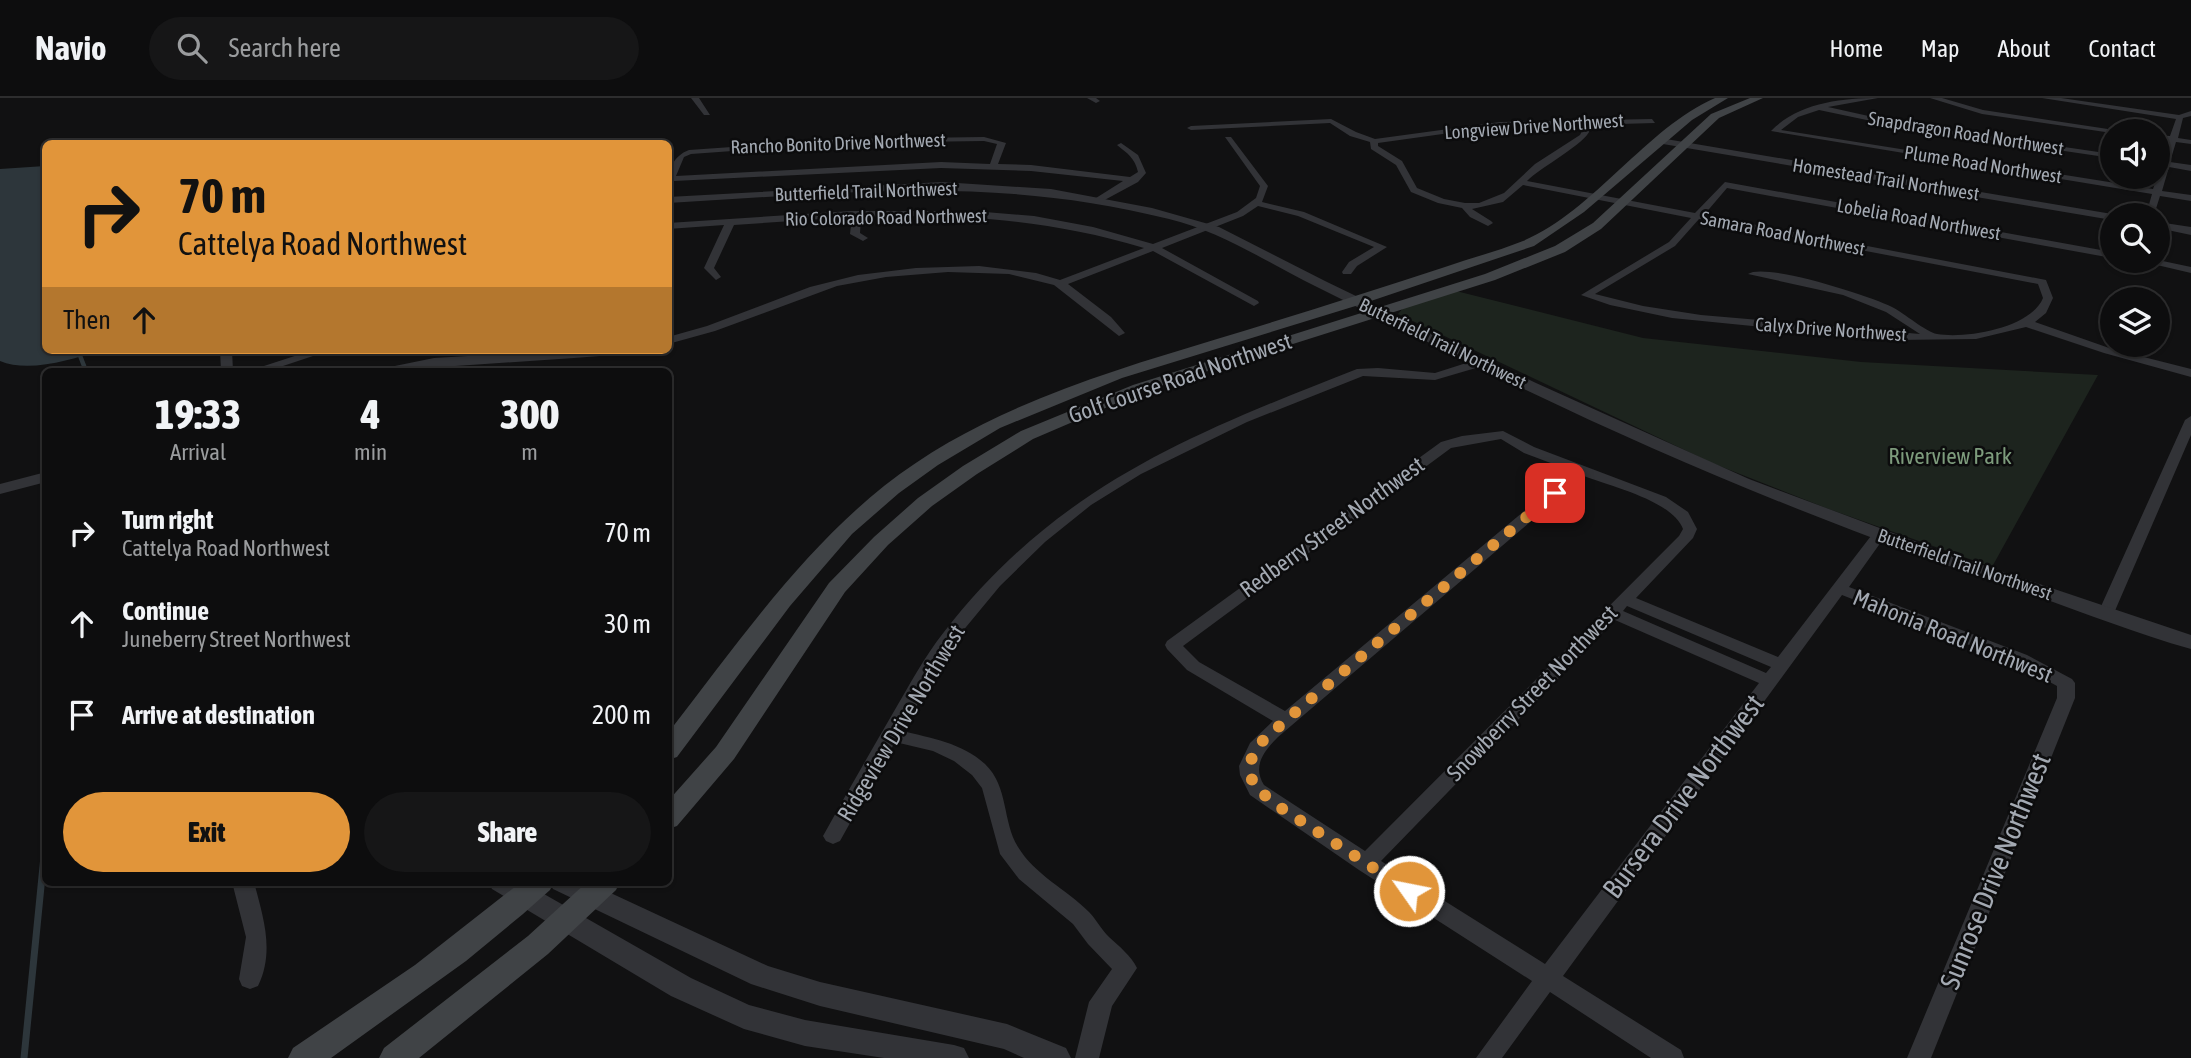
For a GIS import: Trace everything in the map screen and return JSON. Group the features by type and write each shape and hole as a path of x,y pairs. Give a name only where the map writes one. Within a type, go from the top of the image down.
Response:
{"main road":[{"name":"Golf Course Road Northwest","path":"672,746 782,601 845,530 892,489 932,461 994,424 1116,375 1357,301 1529,243 1547,234 1595,197 1692,113 1723,98"},
{"name":"Golf Course Road Northwest","path":"672,813 725,753 837,588 881,541 925,502 1027,435 1082,410 1139,388 1529,263 1560,249 1597,226 1715,116 1758,98"},
{"path":"304,1058 365,1017 521,887"},
{"path":"395,1058 488,987 598,890"}],"street":[{"path":"695,98 707,114"},
{"path":"1821,108 1874,98"},
{"path":"1934,98 1982,112 2100,129"},
{"path":"2046,98 2180,117 2191,113"},
{"name":"Plume Road Northwest","path":"1821,108 1782,123 1775,131 2191,198"},
{"name":"Snapdragon Road Northwest","path":"1821,108 1900,125 2100,154"},
{"path":"2170,145 2180,117"},
{"path":"1191,128 1332,121 1353,134 1374,141 1374,147 1399,163 1414,190 1441,201 1480,206 1499,202 1524,183 1537,167 1584,136 1586,130 1575,121"},
{"name":"Longview Drive Northwest","path":"1374,141 1484,125 1652,121"},
{"name":"Rancho Bonito Drive Northwest","path":"672,175 681,156 690,152 882,139 973,138 995,141 1002,143 1003,147 993,166"},
{"path":"1059,284 1240,214 1257,203 1264,195 1264,186 1228,139"},
{"path":"2170,139 2191,142"},
{"name":"Homestead Trail Northwest","path":"1660,141 2100,215"},
{"path":"1099,200 1135,180 1142,173 1129,149 1121,145"},
{"path":"2170,165 2191,168"},
{"path":"672,181 888,166 993,166 1058,170 1135,180"},
{"name":"Samara Road Northwest","path":"1524,183 2042,282 2048,298 2043,311 2026,323"},
{"name":"Butterfield Trail Northwest","path":"672,200 866,187 941,185 1047,192 1099,200 1206,227 1229,235 1482,362 1761,491 1879,535 2191,642"},
{"name":"Lobelia Road Northwest","path":"1696,216 1725,185 2100,253"},
{"path":"2154,203 2157,189"},
{"path":"1257,203 1301,214 1382,247 1353,264 1347,272"},
{"path":"1465,206 1473,215 1488,223"},
{"name":"Rio Colorado Road Northwest","path":"672,226 949,212 1011,216 1075,225 1152,247 1190,264 1212,280 1254,303"},
{"path":"857,215 855,234 863,238"},
{"name":"Calyx Drive Northwest","path":"1696,216 1672,244 1586,295 1626,306 1723,321 1930,336 1985,334 2026,323"},
{"path":"716,277 709,268 730,222"},
{"path":"2170,227 2191,231"},
{"path":"2170,266 2191,270"},
{"path":"672,340 809,292 868,276 923,270 1013,272 1059,284 1114,324 1119,333"},
{"path":"1753,274 1815,284 1874,301 1908,318 1930,336"},
{"path":"2026,323 2108,351 2191,373"},
{"path":"265,368 312,354"},
{"path":"405,368 434,362 545,354"},
{"name":"Ridgeview Drive Northwest","path":"833,836 889,734 949,636 987,589 1051,527 1138,467 1238,420 1361,372 1377,370 1432,377 1482,362"},
{"path":"2106,613 2191,421"},
{"name":"Redberry Street Northwest","path":"1286,720 1193,666 1173,645 1446,445 1503,435 1529,450 1582,470"},
{"path":"1582,470 1286,720 1257,746 1249,765 1253,785 1275,804 1672,1058"},
{"name":"Snowberry Street Northwest","path":"1366,864 1685,538 1690,529 1687,519 1679,511 1661,500 1582,470"},
{"path":"0,489 42,478"},
{"name":"Bursera Drive Northwest","path":"1488,1058 1879,535"},
{"name":"Mahonia Road Northwest","path":"1840,589 2021,659 2066,683"},
{"path":"1624,599 1775,673"},
{"path":"1611,612 1775,673"},
{"name":"Sunrose Drive Northwest","path":"1919,1058 2066,698 2066,683"},
{"path":"889,734 938,746 961,755 979,770 991,786 1007,848 1020,864 1081,918 1096,938 1126,968 1101,1002 1087,1058"},
{"path":"244,886 257,937 250,979"},
{"path":"580,886 598,890 761,976 820,994 1007,1037 1056,1058"},
{"path":"521,887 565,921 681,987 744,1016 805,1033 954,1058"}],"green space":[{"name":"Riverview Park","path":"1456,291 1643,338 1861,362 2098,375 1992,567 1826,508 1712,463 1398,314 1403,308"}],"shaded area":[{"path":"42,166 42,354 88,354 50,364 24,366 0,361 0,169"}],"waterway":[{"path":"79,354 85,368"},
{"path":"24,1058 42,876"}],"route":[{"path":"1409,891 1275,804 1253,785 1249,765 1257,746 1286,720 1555,493"}]}
